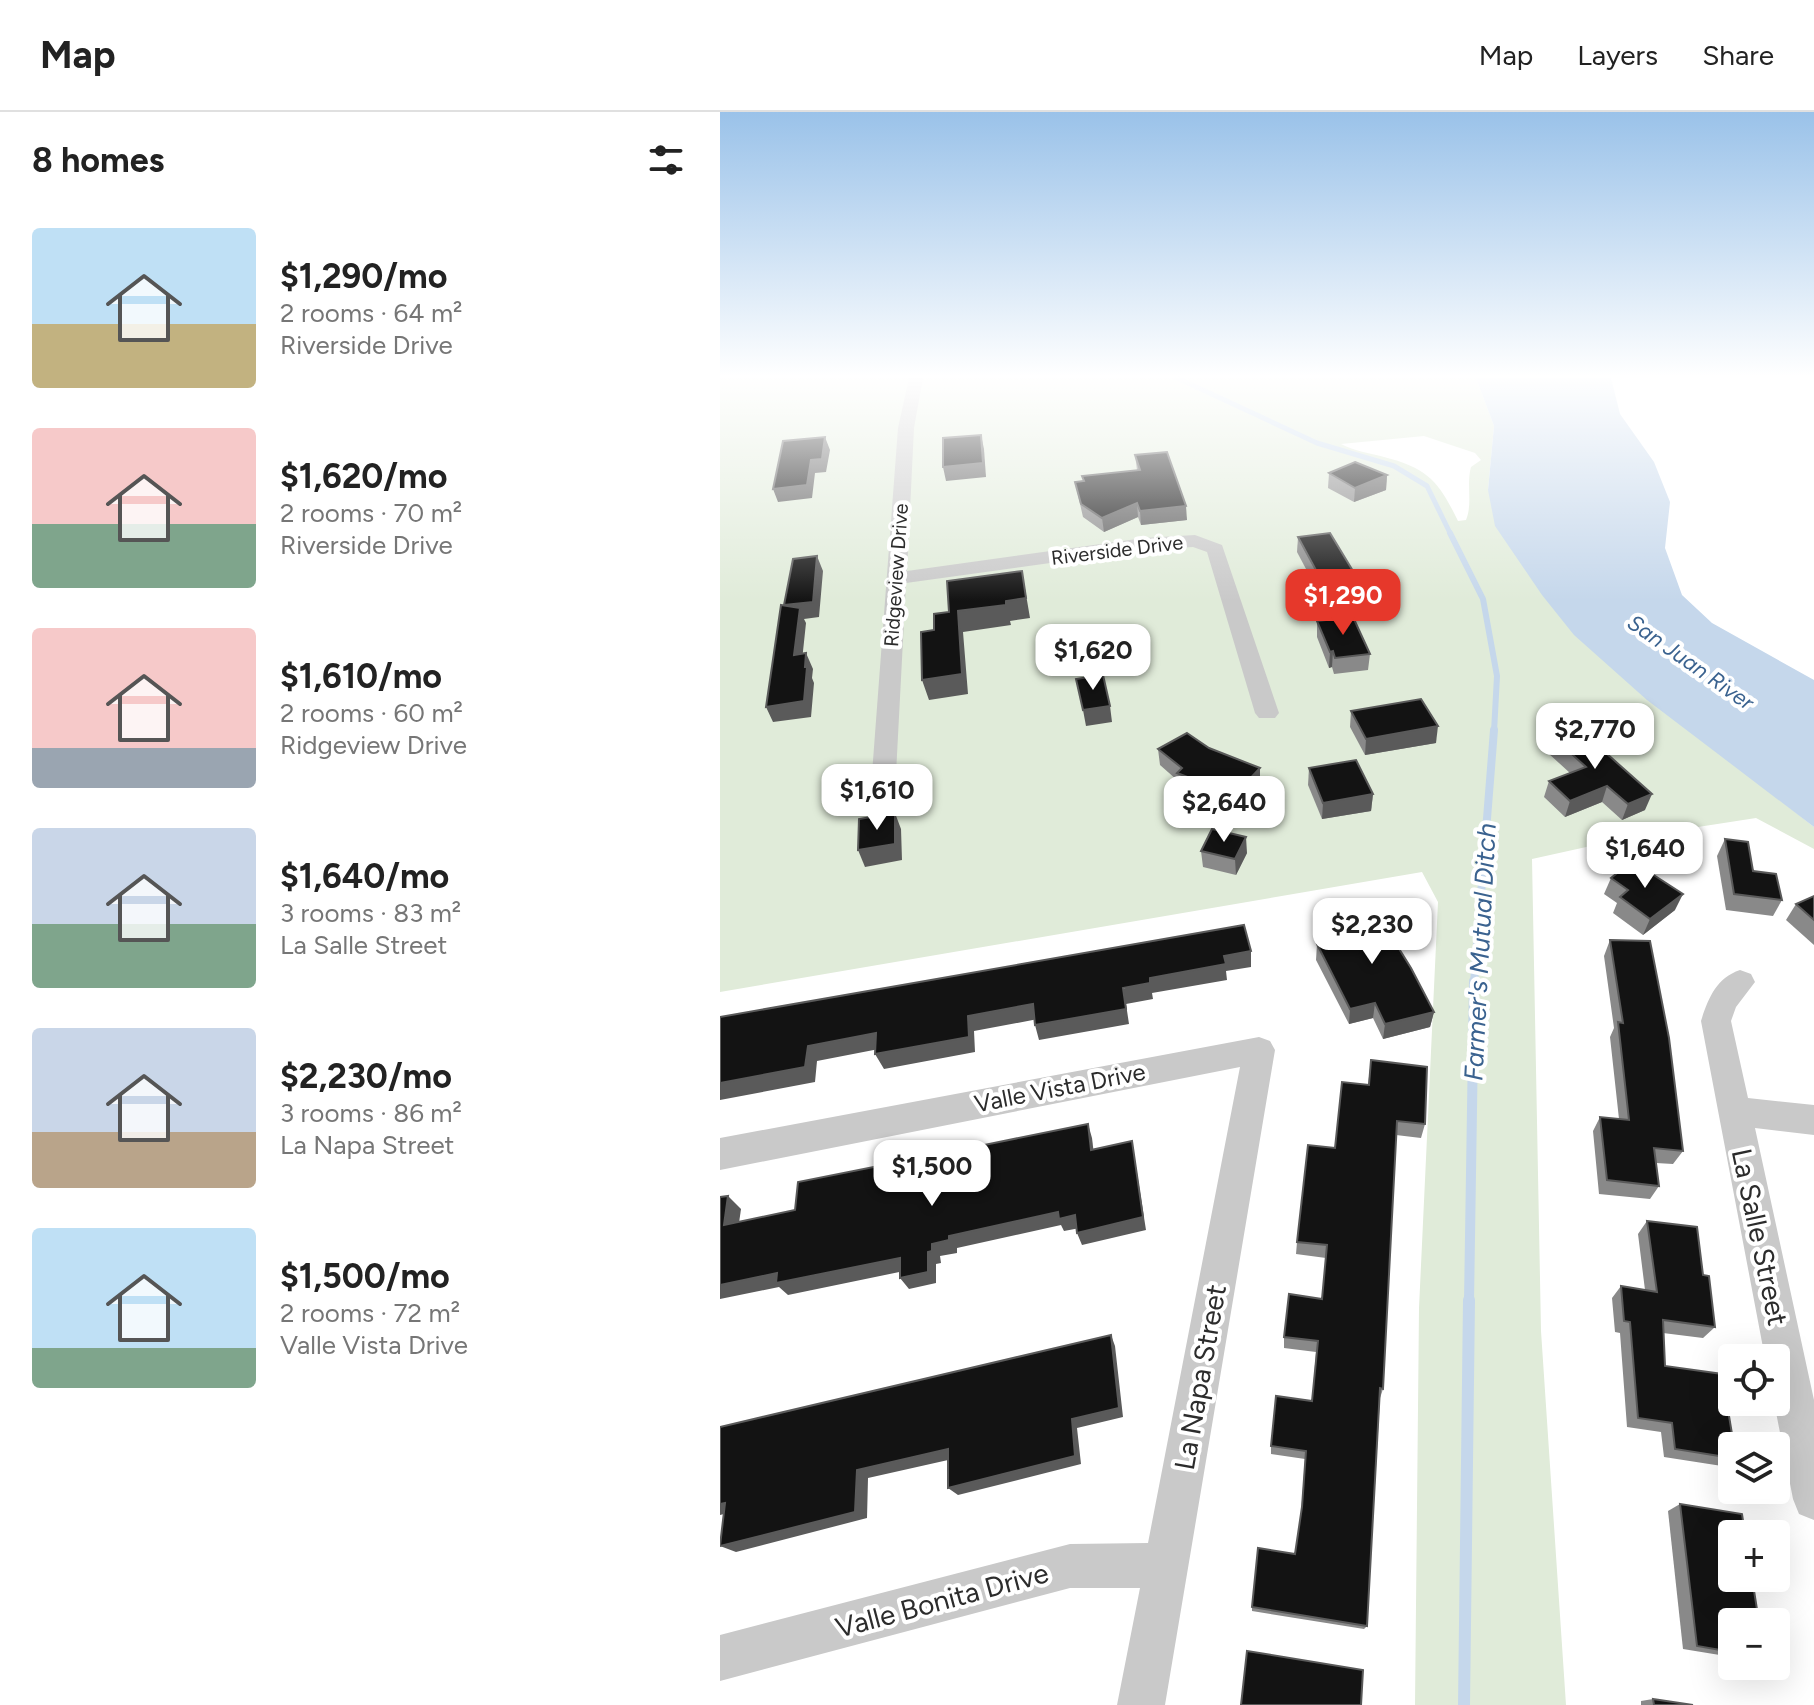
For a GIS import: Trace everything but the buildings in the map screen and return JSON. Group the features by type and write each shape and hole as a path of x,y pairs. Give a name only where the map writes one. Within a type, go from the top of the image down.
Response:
{"street":[{"name":"Ridgeview Drive","path":"884,774 904,452"},
{"name":"Riverside Drive","path":"895,579 1144,544 1195,541 1215,549 1267,713"},
{"name":"La Salle Street","path":"1740,982 1722,1001 1716,1021 1814,1499"},
{"name":"Valle Vista Drive","path":"720,1154 1259,1050"},
{"name":"La Napa Street","path":"1141,1705 1259,1050"},
{"path":"1734,1111 1814,1120"},
{"name":"Valle Bonita Drive","path":"720,1658 1070,1566 1166,1565"}],"green space":[{"path":"720,452 1366,452 1399,461 1422,472 1445,496 1458,521 1466,520 1471,467 1481,460 1473,452 1492,452 1488,490 1757,782 1814,827 1814,849 1756,818 1627,838 1532,859 1541,1331 1566,1705 1415,1705 1419,1308 1438,902 1422,872 720,992"}],"water":[{"name":"San Juan River","path":"1492,452 1647,452 1670,502 1665,548 1682,595 1712,623 1814,680 1814,827 1647,700 1574,635 1542,595 1495,526 1488,490"}],"waterway":[{"name":"Farmer's Mutual Ditch","path":"1348,452 1394,466 1427,486 1451,535"},
{"name":"Farmer's Mutual Ditch","path":"1451,535 1483,599 1497,676 1494,732"},
{"name":"Farmer's Mutual Ditch","path":"1474,983 1494,730"},
{"name":"Farmer's Mutual Ditch","path":"1469,1302 1474,981"},
{"name":"Farmer's Mutual Ditch","path":"1464,1705 1469,1300"}]}
